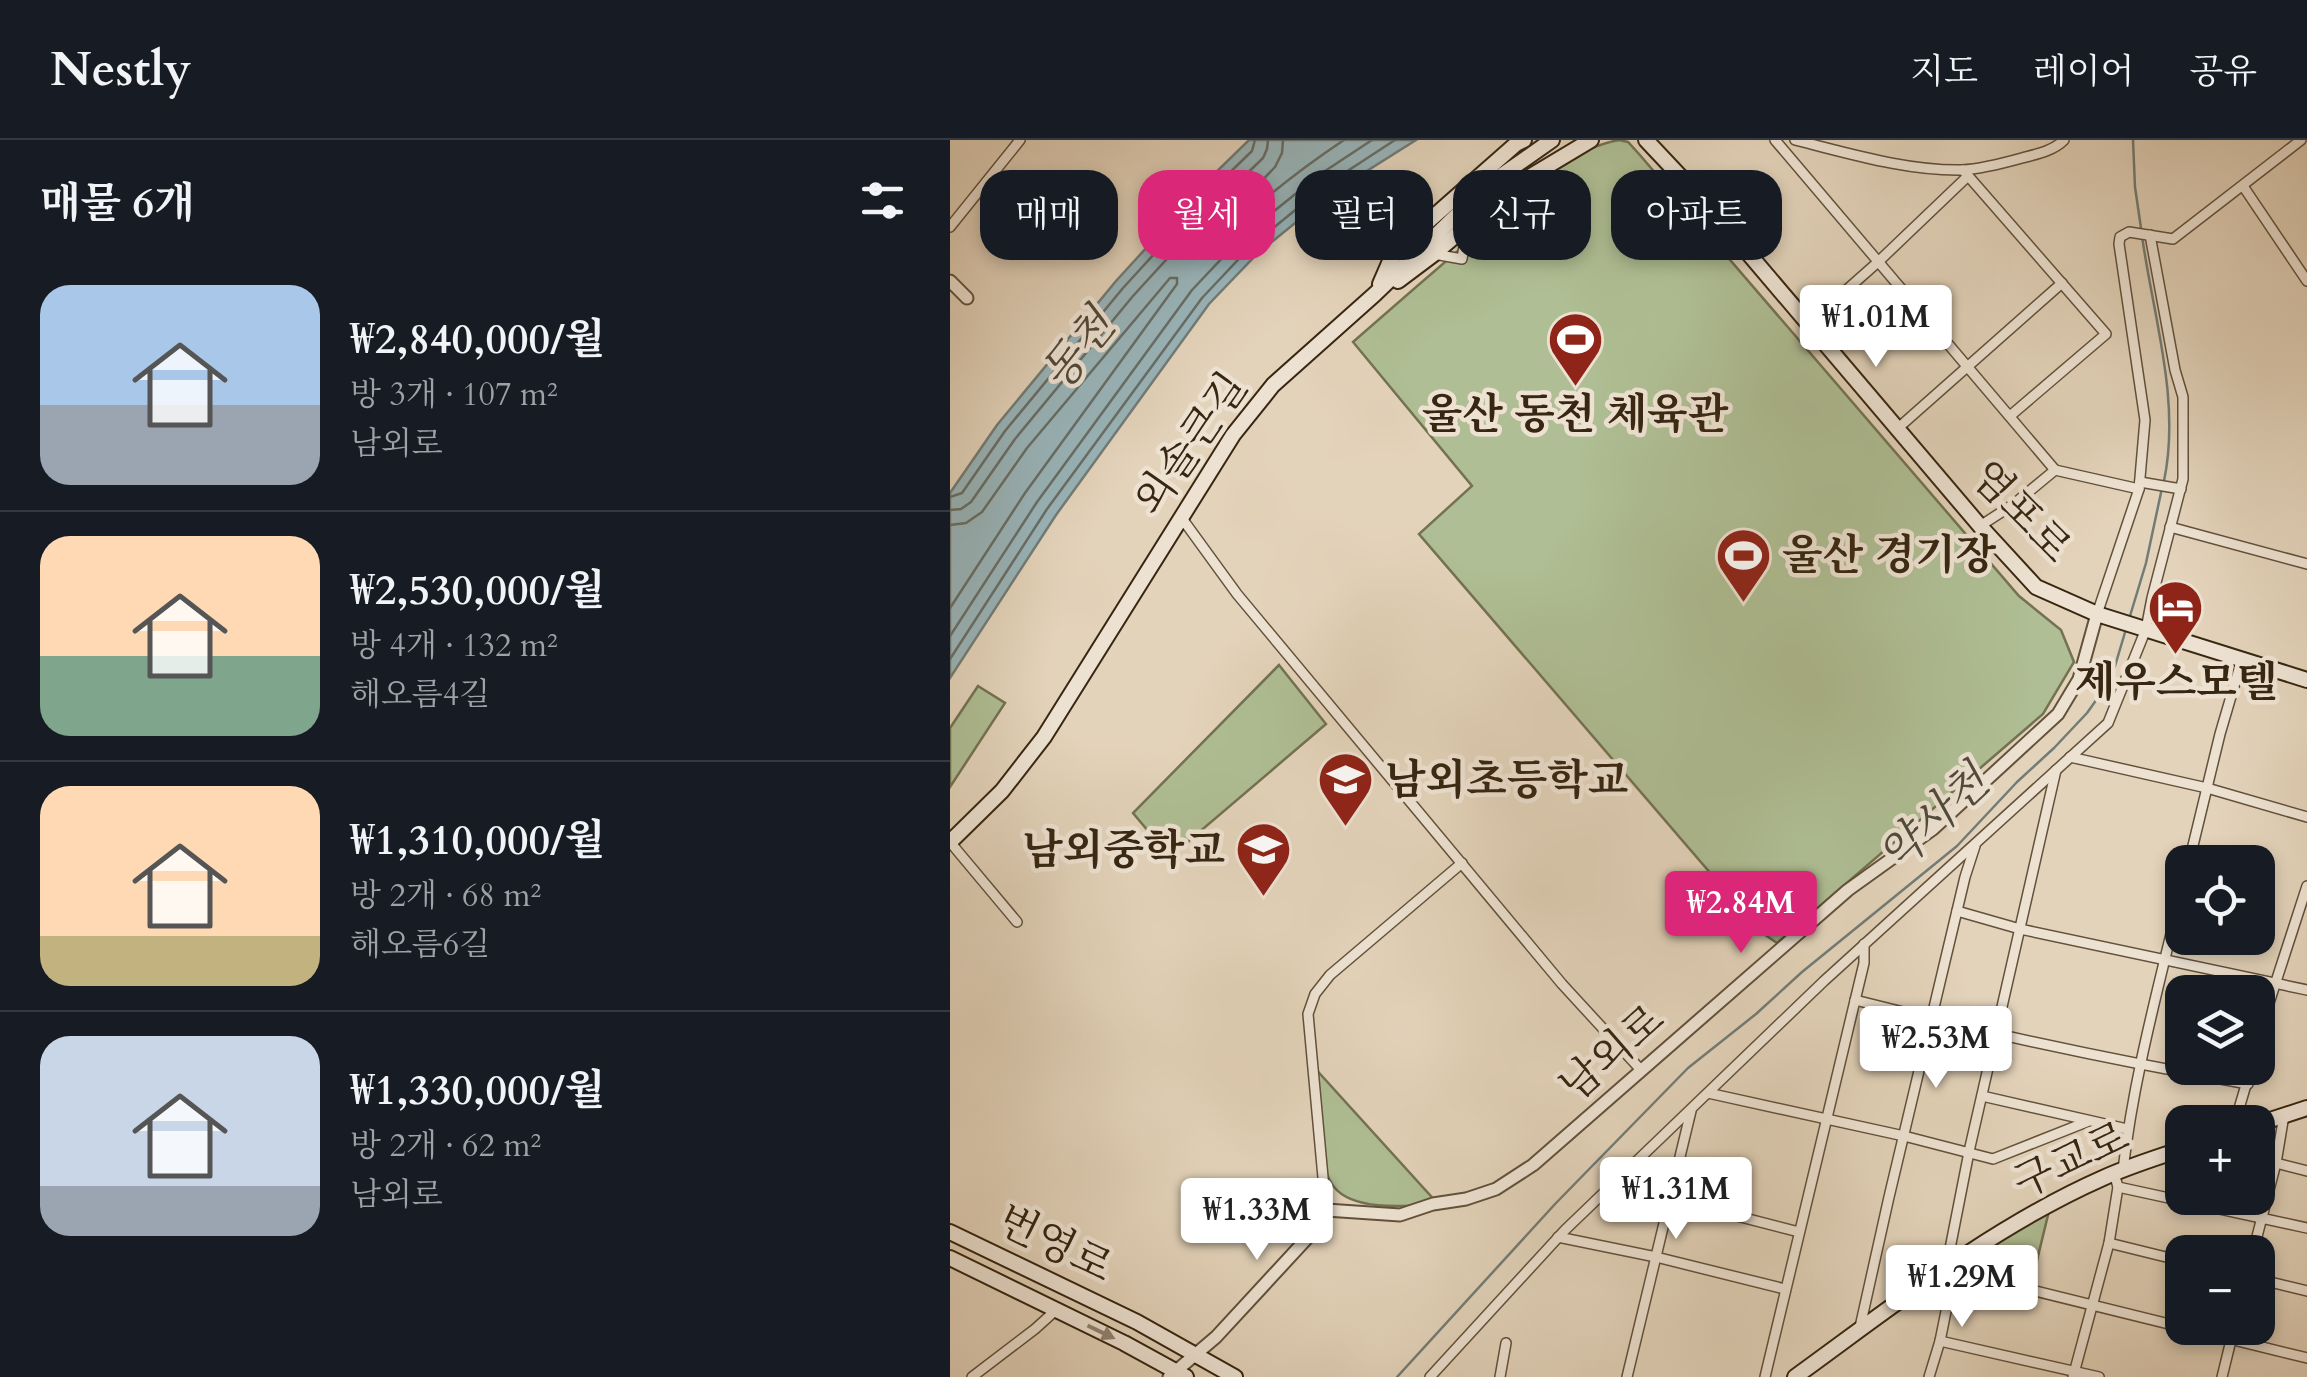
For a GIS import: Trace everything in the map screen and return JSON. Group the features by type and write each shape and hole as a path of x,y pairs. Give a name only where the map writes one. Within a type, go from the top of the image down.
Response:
{"main road":[{"path":"1375,294 1390,261 1414,234 1524,140"},
{"name":"외솔큰길","path":"950,842 1002,791 1044,736 1233,435 1273,385 1488,185 1552,140"},
{"name":"염포로","path":"1646,140 1710,208 2036,587 2098,614 2307,680"},
{"path":"1539,170 1583,142"},
{"path":"1375,294 1406,276 1453,237"},
{"path":"2275,1118 2307,1108"},
{"name":"구교로","path":"1800,1376 1860,1330 2028,1216 2065,1196 2165,1156"},
{"name":"번영로","path":"950,1232 1136,1322 1235,1377"},
{"name":"번영로","path":"950,1258 1179,1376"}],"street":[{"path":"950,227 1020,140"},
{"path":"1775,140 2056,470 2139,486 2181,489"},
{"path":"1794,140 1870,158 1966,173 2046,151 2064,140"},
{"path":"2098,614 2139,486 2145,420 2119,244 2122,235 2129,232 2173,238 2301,140"},
{"path":"1808,324 1878,262 1966,173"},
{"path":"1966,173 2106,334 2010,416"},
{"path":"2242,186 2307,280"},
{"path":"1430,1377 1558,1237 1864,944 2108,722 2146,629 2181,489 2185,450 2183,397 2150,234"},
{"path":"1434,254 1453,257"},
{"path":"950,282 966,298"},
{"path":"1896,428 2062,283"},
{"path":"1980,526 2056,470"},
{"path":"1182,517 1237,594 1562,984 1642,1070"},
{"path":"2170,527 2307,564"},
{"name":"남외로","path":"1326,1210 1400,1215 1496,1189 1533,1165 1848,890 1933,829 2058,714 2079,679 2098,614"},
{"path":"2193,845 2242,659"},
{"path":"2070,757 2207,788 2307,817"},
{"path":"1929,1377 1940,1340 1969,1152 2056,770"},
{"path":"950,842 1017,922"},
{"path":"1860,1330 1976,843"},
{"path":"1179,1376 1312,1232 1326,1210 1308,1014 1315,994 1330,975 1462,863"},
{"path":"2307,886 2275,983 2307,990"},
{"path":"1957,911 2020,929 2239,975"},
{"path":"1765,1377 1864,964 1864,944"},
{"path":"2073,1374 2109,1244 2127,1129 2167,955"},
{"path":"1855,1000 2165,1069"},
{"path":"1708,1093 1993,1159 2089,1121"},
{"path":"1982,1096 2127,1129"},
{"path":"1627,1377 1692,1108"},
{"path":"2258,1235 2284,1115"},
{"path":"2276,1163 2307,1171"},
{"path":"2118,1177 2307,1228"},
{"path":"1613,1184 1799,1232"},
{"path":"1558,1237 1785,1289"},
{"path":"2109,1244 2165,1257"},
{"path":"1950,1271 2165,1324"},
{"path":"2275,1283 2307,1290"},
{"path":"972,1377 1036,1330 1056,1310"},
{"path":"1940,1340 2099,1377"},
{"path":"1500,1377 1506,1344"},
{"path":"2222,1377 2231,1345"},
{"path":"2250,1345 2307,1358"}],"green space":[{"path":"1619,140 1628,142 1653,170 1611,170 1611,260 1730,260 2019,596 2061,630 2074,662 2043,714 1777,943 1761,932 1419,534 1472,486 1353,342 1453,255 1453,260 1591,260 1591,170 1552,170 1598,146"},
{"path":"1279,665 1326,724 1170,857 1133,813"},
{"path":"978,686 1005,703 950,787 950,728"},
{"path":"1312,1065 1438,1204 1368,1204 1343,1195 1334,1187 1320,1147"},
{"path":"2049,1211 2031,1285 1955,1270 2024,1225"}],"water":[{"path":"1249,140 1416,140 1368,170 1295,170 1295,223 1275,239 1275,170 1218,170"},
{"name":"동천","path":"1138,257 1138,260 1251,260 1209,304 1056,515 950,678 950,493 997,425"}],"waterway":[{"name":"약사천","path":"2133,140 2141,228"},
{"name":"약사천","path":"2142,236 2167,389 2169,420 2164,481"},
{"name":"약사천","path":"2130,616 2162,488"},
{"name":"약사천","path":"1397,1377 1556,1203 1688,1068 1957,846 2054,748 2102,692 2126,629"}],"place":[{"name":"울산 동천 체육관","path":"1575,388"},
{"name":"울산 경기장","path":"1743,604"},
{"name":"제우스모텔","path":"2176,656"},
{"name":"남외초등학교","path":"1346,829"},
{"name":"남외중학교","path":"1264,899"}]}
